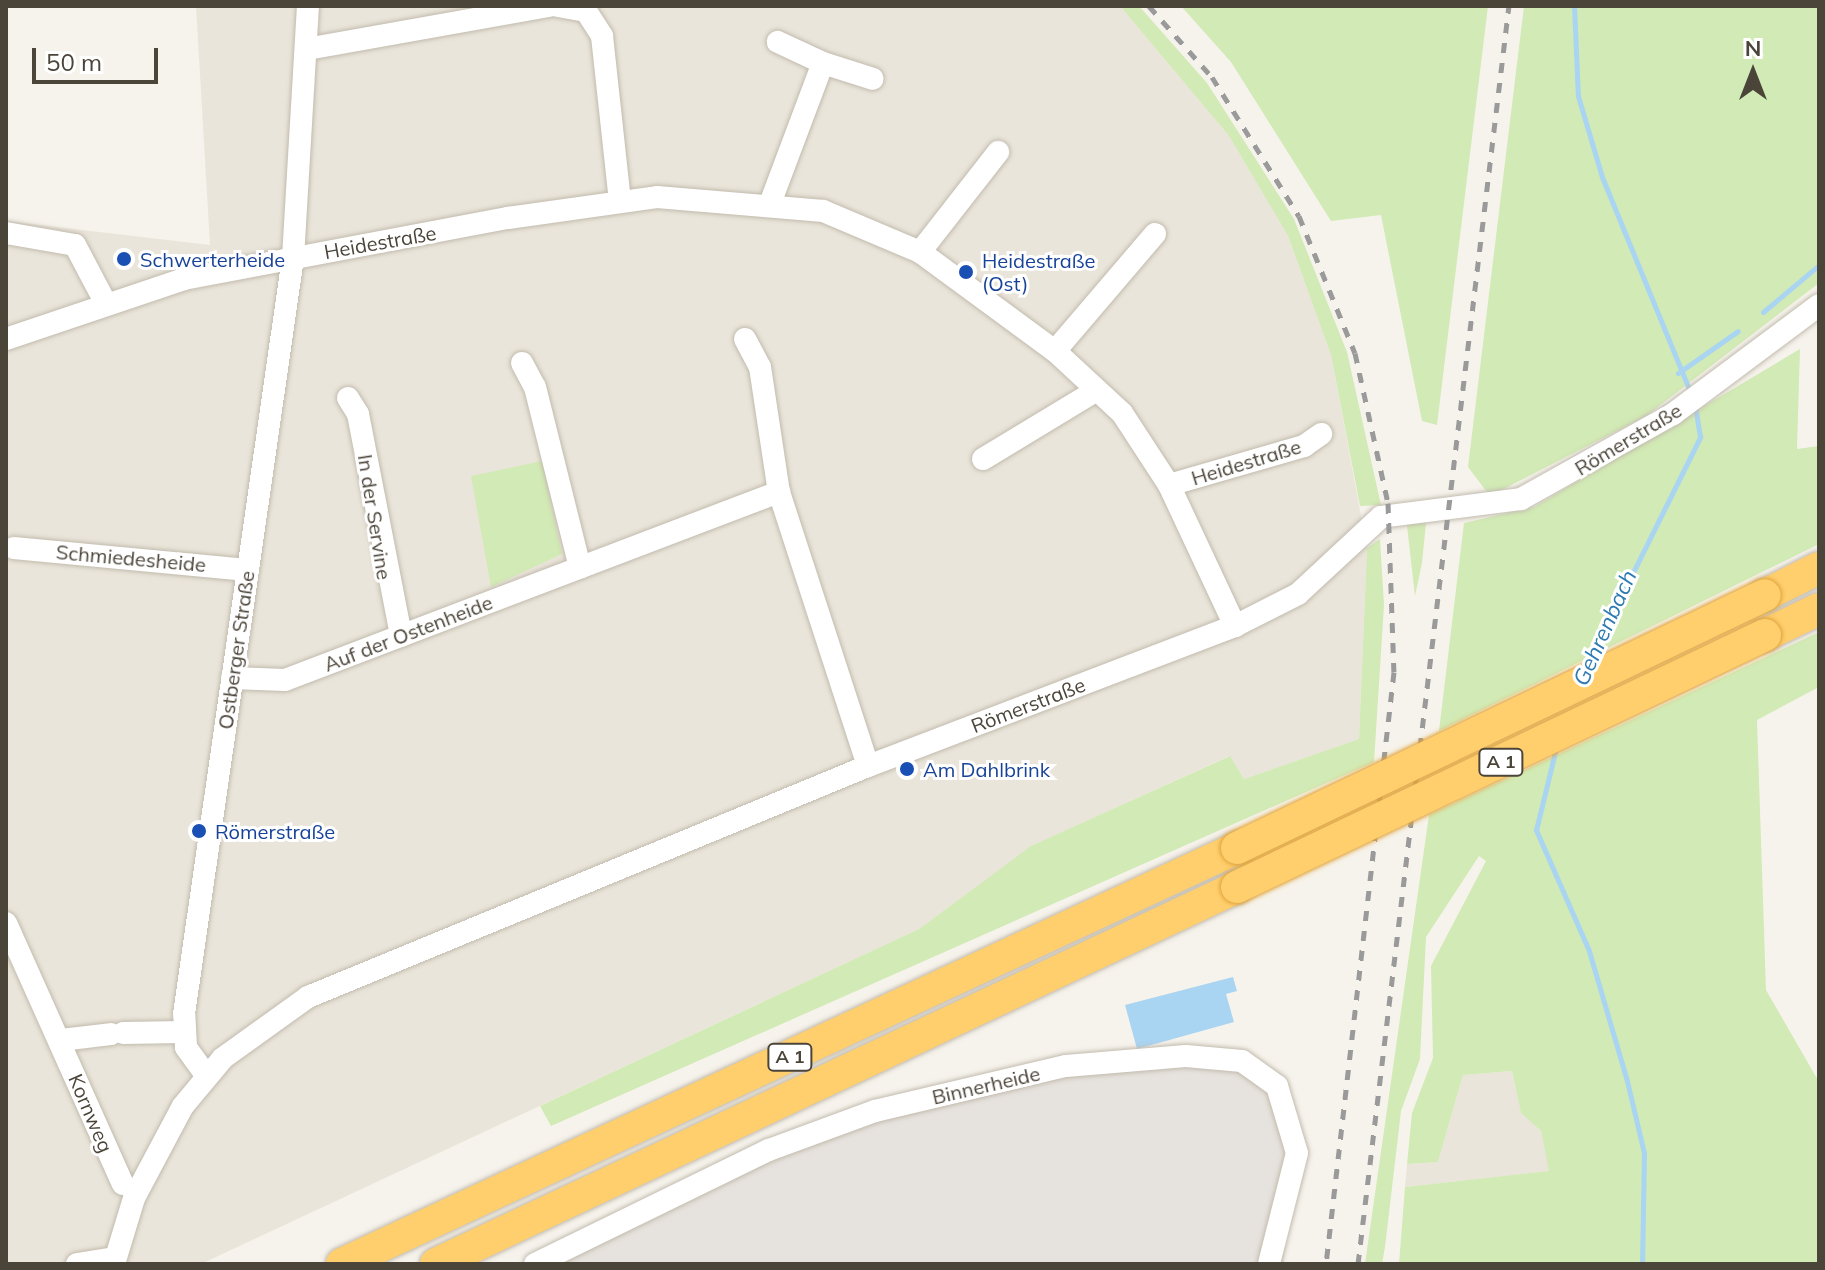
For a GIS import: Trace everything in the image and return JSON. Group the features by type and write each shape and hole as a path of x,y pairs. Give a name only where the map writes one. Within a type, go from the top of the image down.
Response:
{"highway":[{"name":"A 1","path":"342,1264 1237,848 1819,568"},
{"name":"A 1","path":"436,1264 1819,609"}],"street":[{"name":"Ostberger Straße","path":"183,1032 293,258 308,6"},
{"path":"307,49 549,6"},
{"path":"558,6 593,9 602,36 620,202"},
{"path":"778,42 823,63 873,79"},
{"path":"771,201 823,63"},
{"path":"920,252 998,152"},
{"name":"Heidestraße","path":"6,339 105,302 293,258 620,202 771,201 823,211 920,252 1055,351 1122,413 1169,485 1235,626"},
{"path":"6,233 75,245 105,302"},
{"path":"1055,351 1155,234"},
{"name":"Römerstraße","path":"206,1075 276,1016 331,985 868,766 1235,626 1298,594 1381,517 1512,502 1591,463 1673,414 1819,305"},
{"path":"745,339 760,367 779,492 868,766"},
{"path":"522,363 535,387 580,567"},
{"path":"983,459 1097,390"},
{"name":"In der Servine","path":"348,398 358,414 401,636"},
{"name":"Heidestraße","path":"1169,485 1304,446 1321,434"},
{"name":"Auf der Ostenheide","path":"232,678 285,680 779,492"},
{"name":"Schmiedesheide","path":"14,548 247,570"},
{"name":"Kornweg","path":"6,923 123,1184"},
{"path":"61,1040 183,1032 206,1075 147,1172 114,1261 77,1264"},
{"name":"Binnerheide","path":"535,1264 769,1150 875,1111 1066,1066 1186,1056 1242,1061 1277,1086 1297,1153 1269,1264"}],"shaded area":[{"path":"196,6 1120,6 1229,136 1288,236 1331,355 1367,548 1359,739 1244,779 1229,756 1032,846 919,929 201,1264 6,1264 6,221 210,245"},
{"path":"1087,1061 1265,1065 1296,1145 1283,1264 553,1264 817,1139"},
{"path":"1512,1071 1521,1112 1541,1131 1550,1171 1405,1187 1407,1164 1438,1162 1463,1075"}],"green space":[{"path":"1120,6 1139,6 1207,83 1294,219 1347,352 1381,505 1360,506 1331,355 1288,236 1229,136"},
{"path":"1181,6 1488,6 1437,425 1422,421 1381,215 1331,221 1231,62"},
{"path":"1524,6 1819,6 1819,283 1646,416 1490,496 1468,467"},
{"path":"1800,349 1797,449 1819,446 1819,544 1439,731 1464,523 1534,507"},
{"path":"542,461 562,554 491,587 471,476"},
{"path":"1427,513 1422,563 1415,596 1406,517"},
{"path":"1380,539 1384,605 1374,762 551,1126 540,1106 919,929 1031,846 1230,756 1244,779 1359,739 1367,548"},
{"path":"1819,632 1819,687 1757,720 1766,990 1819,1082 1819,1264 1399,1264 1405,1187 1549,1171 1541,1131 1521,1113 1512,1071 1463,1075 1438,1162 1407,1164 1412,1113 1433,1058 1431,966 1486,861 1479,856 1426,937 1420,1059 1401,1111 1382,1264 1365,1264 1429,815"}],"water":[{"path":"1233,977 1237,991 1226,994 1234,1022 1137,1049 1125,1005"}],"waterway":[{"name":"Gehrenbach","path":"1574,6 1578,96 1602,177 1690,392"},
{"path":"1763,312 1819,265"},
{"path":"1678,373 1738,331"},
{"name":"Gehrenbach","path":"1586,667 1700,437 1695,405"},
{"name":"Gehrenbach","path":"1556,748 1536,830 1589,951 1627,1081 1644,1153 1642,1264"}],"railway":[{"path":"1149,6 1212,77 1299,216 1355,353 1388,503 1394,672 1326,1264"},
{"path":"1358,1264 1509,6"}],"place":[{"name":"Schwerterheide","path":"124,259"},
{"name":"Heidestraße (Ost)","path":"966,272"},
{"name":"Am Dahlbrink","path":"907,769"},
{"name":"Römerstraße","path":"199,831"}]}
